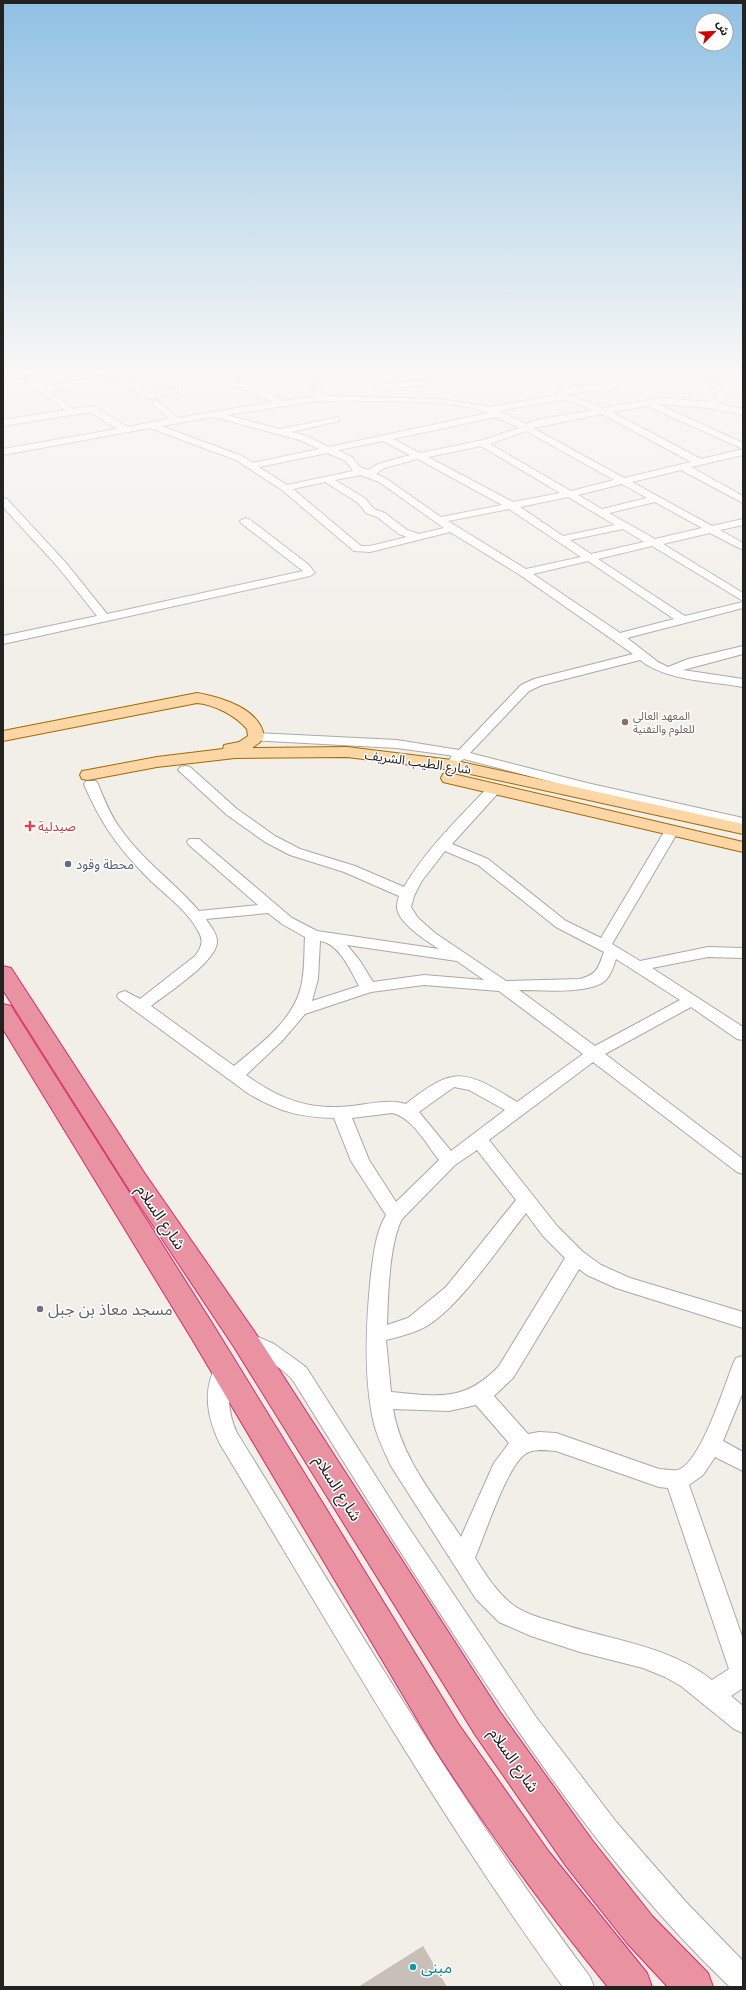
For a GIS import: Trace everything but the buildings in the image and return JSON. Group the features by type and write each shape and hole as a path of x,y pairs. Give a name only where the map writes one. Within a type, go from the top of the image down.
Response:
{"highway":[{"name":"شارع السلام","path":"3,973 136,1180 182,1274 224,1369 443,1730 480,1788 554,1890 633,1987"},
{"name":"شارع السلام","path":"3,1011 182,1274 244,1339 492,1730 593,1871 640,1930 694,1987"}],"main road":[{"path":"3,736 197,698 216,703 242,717 255,728 256,737 254,740 242,746 191,753 184,756 184,764"},
{"name":"شارع الطيب الشريف","path":"89,779 184,764 235,753 395,750 456,759 743,829"},
{"name":"شارع الطيب الشريف","path":"184,764 268,763 366,765 428,773 743,847"},
{"path":"672,830 680,828 684,824 685,819 681,814"},
{"path":"712,839 706,831 706,827 715,822"}],"street":[{"path":"255,469 285,488 358,549 370,549 452,528"},
{"path":"358,469 382,480 452,528 524,573 618,638 654,665 668,671 743,683"},
{"path":"285,488 326,479 365,473 375,469"},
{"path":"444,469 510,505 683,620"},
{"path":"526,469 654,543 743,598"},
{"path":"602,469 713,529 743,547"},
{"path":"440,520 569,494 622,480 674,469"},
{"path":"686,469 743,500"},
{"path":"326,479 362,500 370,511 381,515 403,532 418,537"},
{"path":"600,512 657,499"},
{"path":"3,501 62,565 104,617"},
{"path":"3,640 310,573 305,567 245,521"},
{"path":"524,573 743,522"},
{"path":"562,539 624,526"},
{"path":"618,638 743,605"},
{"path":"668,671 692,662 743,650"},
{"path":"456,759 525,688 538,682 641,656"},
{"path":"256,737 395,750"},
{"path":"456,759 743,822"},
{"path":"184,764 226,807 252,827 283,846 296,853 347,868 406,894"},
{"path":"89,779 107,820 118,836 149,870 195,916 209,937 210,944 207,952 201,959 141,1006"},
{"path":"495,788 443,844 406,894 404,908 411,921 503,986 743,1168"},
{"path":"300,1010 368,988 424,980 503,986 581,984 597,979 604,972 608,948 672,830"},
{"path":"194,842 287,922 313,935 461,957"},
{"path":"443,844 483,862 556,920 639,966 692,1000 743,1036"},
{"path":"195,916 271,908"},
{"path":"235,1075 286,1028 300,1010 310,982 313,935"},
{"path":"332,938 347,952 358,967 368,988"},
{"path":"639,966 708,952 743,954"},
{"path":"125,996 141,1006 235,1075 276,1102 304,1111 340,1113 392,1108 408,1112 416,1119 449,1162"},
{"path":"692,1000 593,1054 449,1162 395,1215 388,1228 384,1250 376,1336 381,1400 385,1424 393,1448 484,1592 507,1614 531,1625 580,1641 638,1655 658,1662 690,1678 712,1694 743,1721"},
{"path":"408,1112 449,1082 458,1080 468,1083 518,1110"},
{"path":"340,1113 360,1161 395,1215"},
{"path":"478,1139 550,1231 576,1257 594,1270 623,1283 743,1320"},
{"path":"376,1336 415,1323 432,1311 453,1292 526,1200"},
{"path":"381,1400 439,1404 466,1401 480,1395 499,1381 506,1372 576,1257"},
{"path":"244,1339 271,1351 299,1373 395,1526 527,1725 568,1782 675,1911 743,1980"},
{"path":"463,1558 508,1457 524,1445 544,1440 556,1442 659,1478 676,1480 687,1476 696,1468 711,1445 743,1364"},
{"path":"224,1369 217,1392 217,1403 218,1415 228,1438 416,1745 527,1915 580,1987"},
{"path":"480,1395 524,1445"},
{"path":"711,1445 743,1462"},
{"path":"676,1480 743,1674 712,1694"}],"place":[{"name":"المعهد العالي للعلوم والتقنية","path":"625,722"},
{"name":"صيدلية","path":"30,826"},
{"name":"محطة وقود","path":"68,864"},
{"name":"مسجد معاذ بن جبل","path":"40,1309"},
{"name":"مبنى","path":"413,1967"}]}
